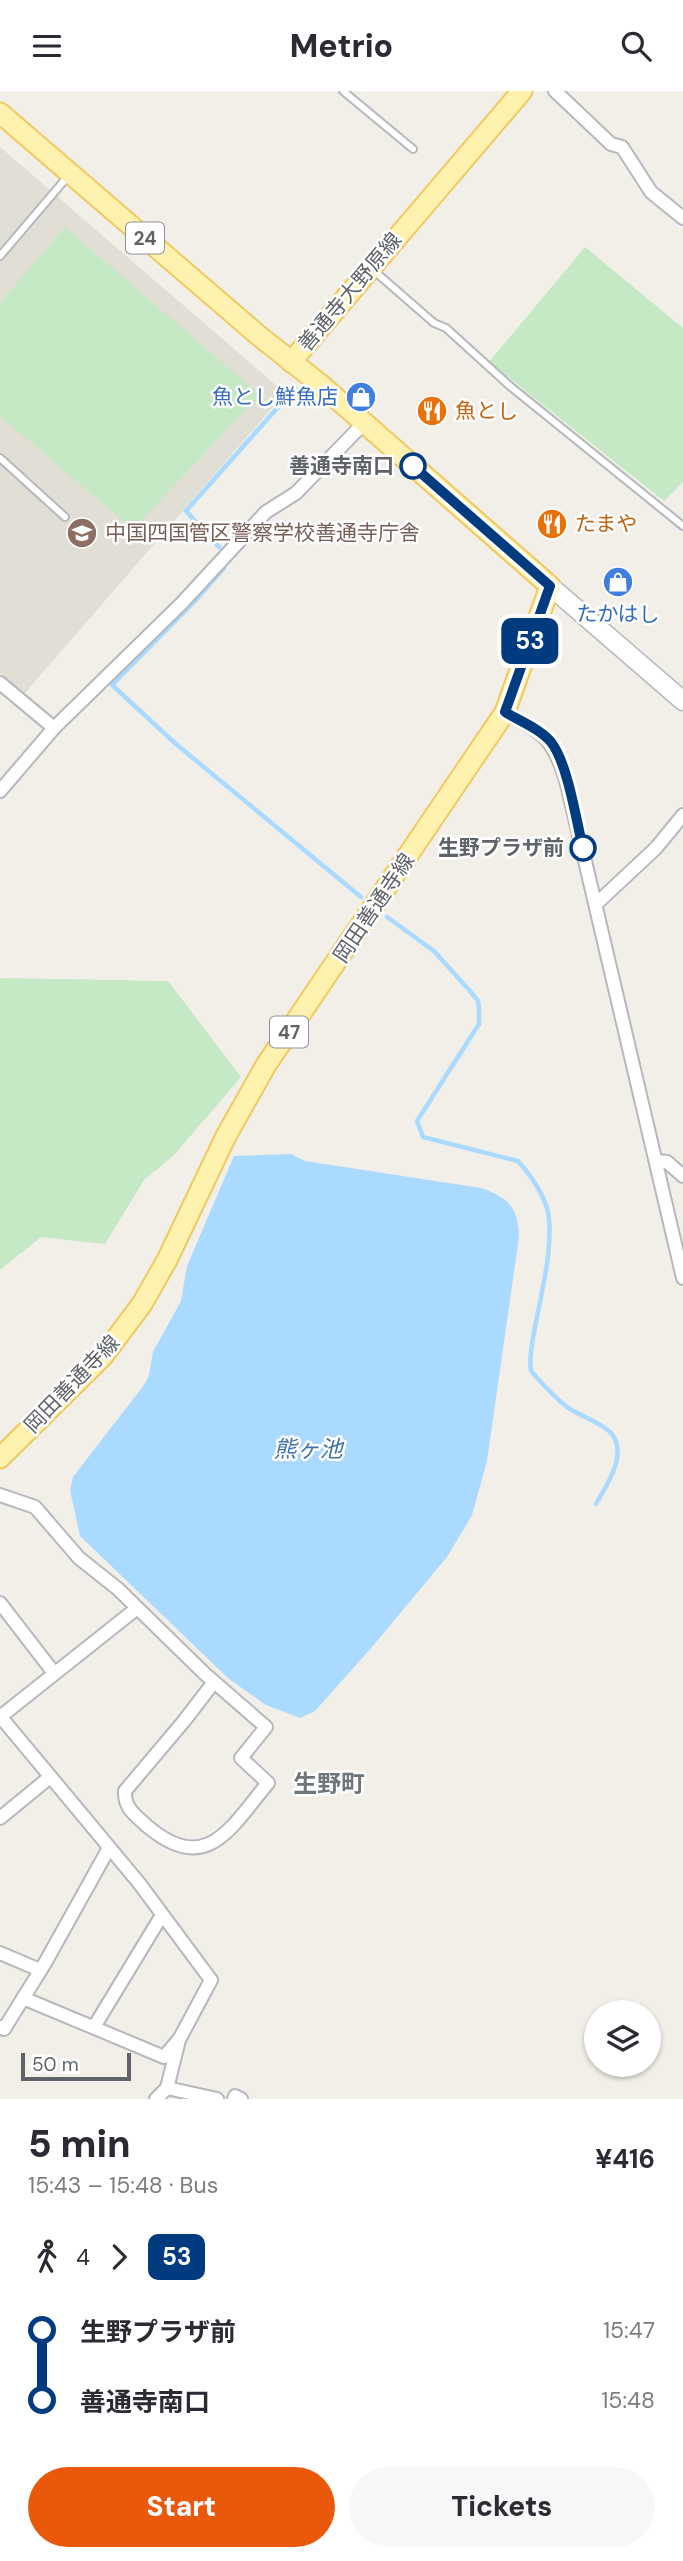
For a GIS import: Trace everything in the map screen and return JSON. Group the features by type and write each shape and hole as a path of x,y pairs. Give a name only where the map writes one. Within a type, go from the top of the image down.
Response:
{"main road":[{"name":"善通寺大野原線","path":"0,113 291,362 522,91"},
{"path":"291,362 550,586"},
{"name":"岡田善通寺線","path":"0,1458 103,1356 142,1304 167,1260 226,1136 266,1065 505,712 550,586"}],"street":[{"path":"555,91 611,144 622,147 651,192 683,218"},
{"path":"0,791 54,728 182,603 266,512 296,493 364,423"},
{"path":"550,586 683,701"},
{"path":"0,684 54,728"},
{"path":"505,712 538,731 551,742 559,757 683,1277"},
{"path":"596,904 656,848 683,815"},
{"path":"656,1161 667,1163 683,1176"},
{"path":"0,1496 35,1507 79,1558 118,1589 214,1682 267,1727 241,1758 268,1783 220,1840 191,1848 176,1845 159,1836 129,1810 124,1802 125,1791 214,1682"},
{"path":"0,1603 54,1673"},
{"path":"23,1998 164,2057 180,2038 211,1980 109,1848 0,1717 136,1609"},
{"path":"0,1818 50,1777"},
{"path":"0,2027 4,2029 23,1998 109,1848"},
{"path":"94,2027 162,1915"},
{"path":"0,1953 40,1970"},
{"path":"156,2099 167,2088 180,2038"},
{"path":"167,2088 216,2099"},
{"path":"234,2099 235,2096 242,2099"}],"lane":[{"path":"343,91 413,149"},
{"path":"0,255 70,174"},
{"path":"370,268 434,323 446,328 511,387 683,526"},
{"path":"0,458 65,517"}],"shaded area":[{"name":"中国四国管区警察学校善通寺庁舎","path":"0,147 285,393 25,693 0,673"}],"green space":[{"path":"65,227 260,395 133,529 0,416 0,303"},
{"path":"585,247 683,328 683,482 664,501 489,362"},
{"path":"0,978 168,981 241,1077 174,1155 144,1180 105,1244 41,1237 0,1270"}],"water":[{"name":"熊ヶ池","path":"291,1154 305,1161 481,1188 499,1196 510,1205 517,1218 519,1237 487,1461 472,1515 447,1557 372,1647 315,1711 300,1718 266,1705 229,1679 80,1536 70,1490 73,1477 149,1375 153,1352 181,1301 187,1266 234,1156"}],"waterway":[{"path":"219,547 186,511 295,388"},
{"path":"224,568 112,685 176,744 361,897"},
{"path":"387,917 434,951 478,1001 479,1024 417,1121 423,1137 518,1161 542,1195 548,1211 549,1244 532,1347 531,1371 559,1401 603,1427 612,1434 616,1442 617,1461 596,1504"}],"bus line":[{"name":"53","path":"413,466 550,586 505,712 538,731 551,742 566,780 583,848"}],"place":[{"name":"魚とし鮮魚店","path":"361,397"},
{"name":"魚とし","path":"432,411"},
{"name":"善通寺南口","path":"413,466"},
{"name":"たまや","path":"552,524"},
{"name":"中国四国管区警察学校善通寺庁舎","path":"82,533"},
{"name":"たかはし","path":"618,582"},
{"name":"生野プラザ前","path":"583,848"}],"district":[{"name":"生野町","path":"329,1784"}]}
